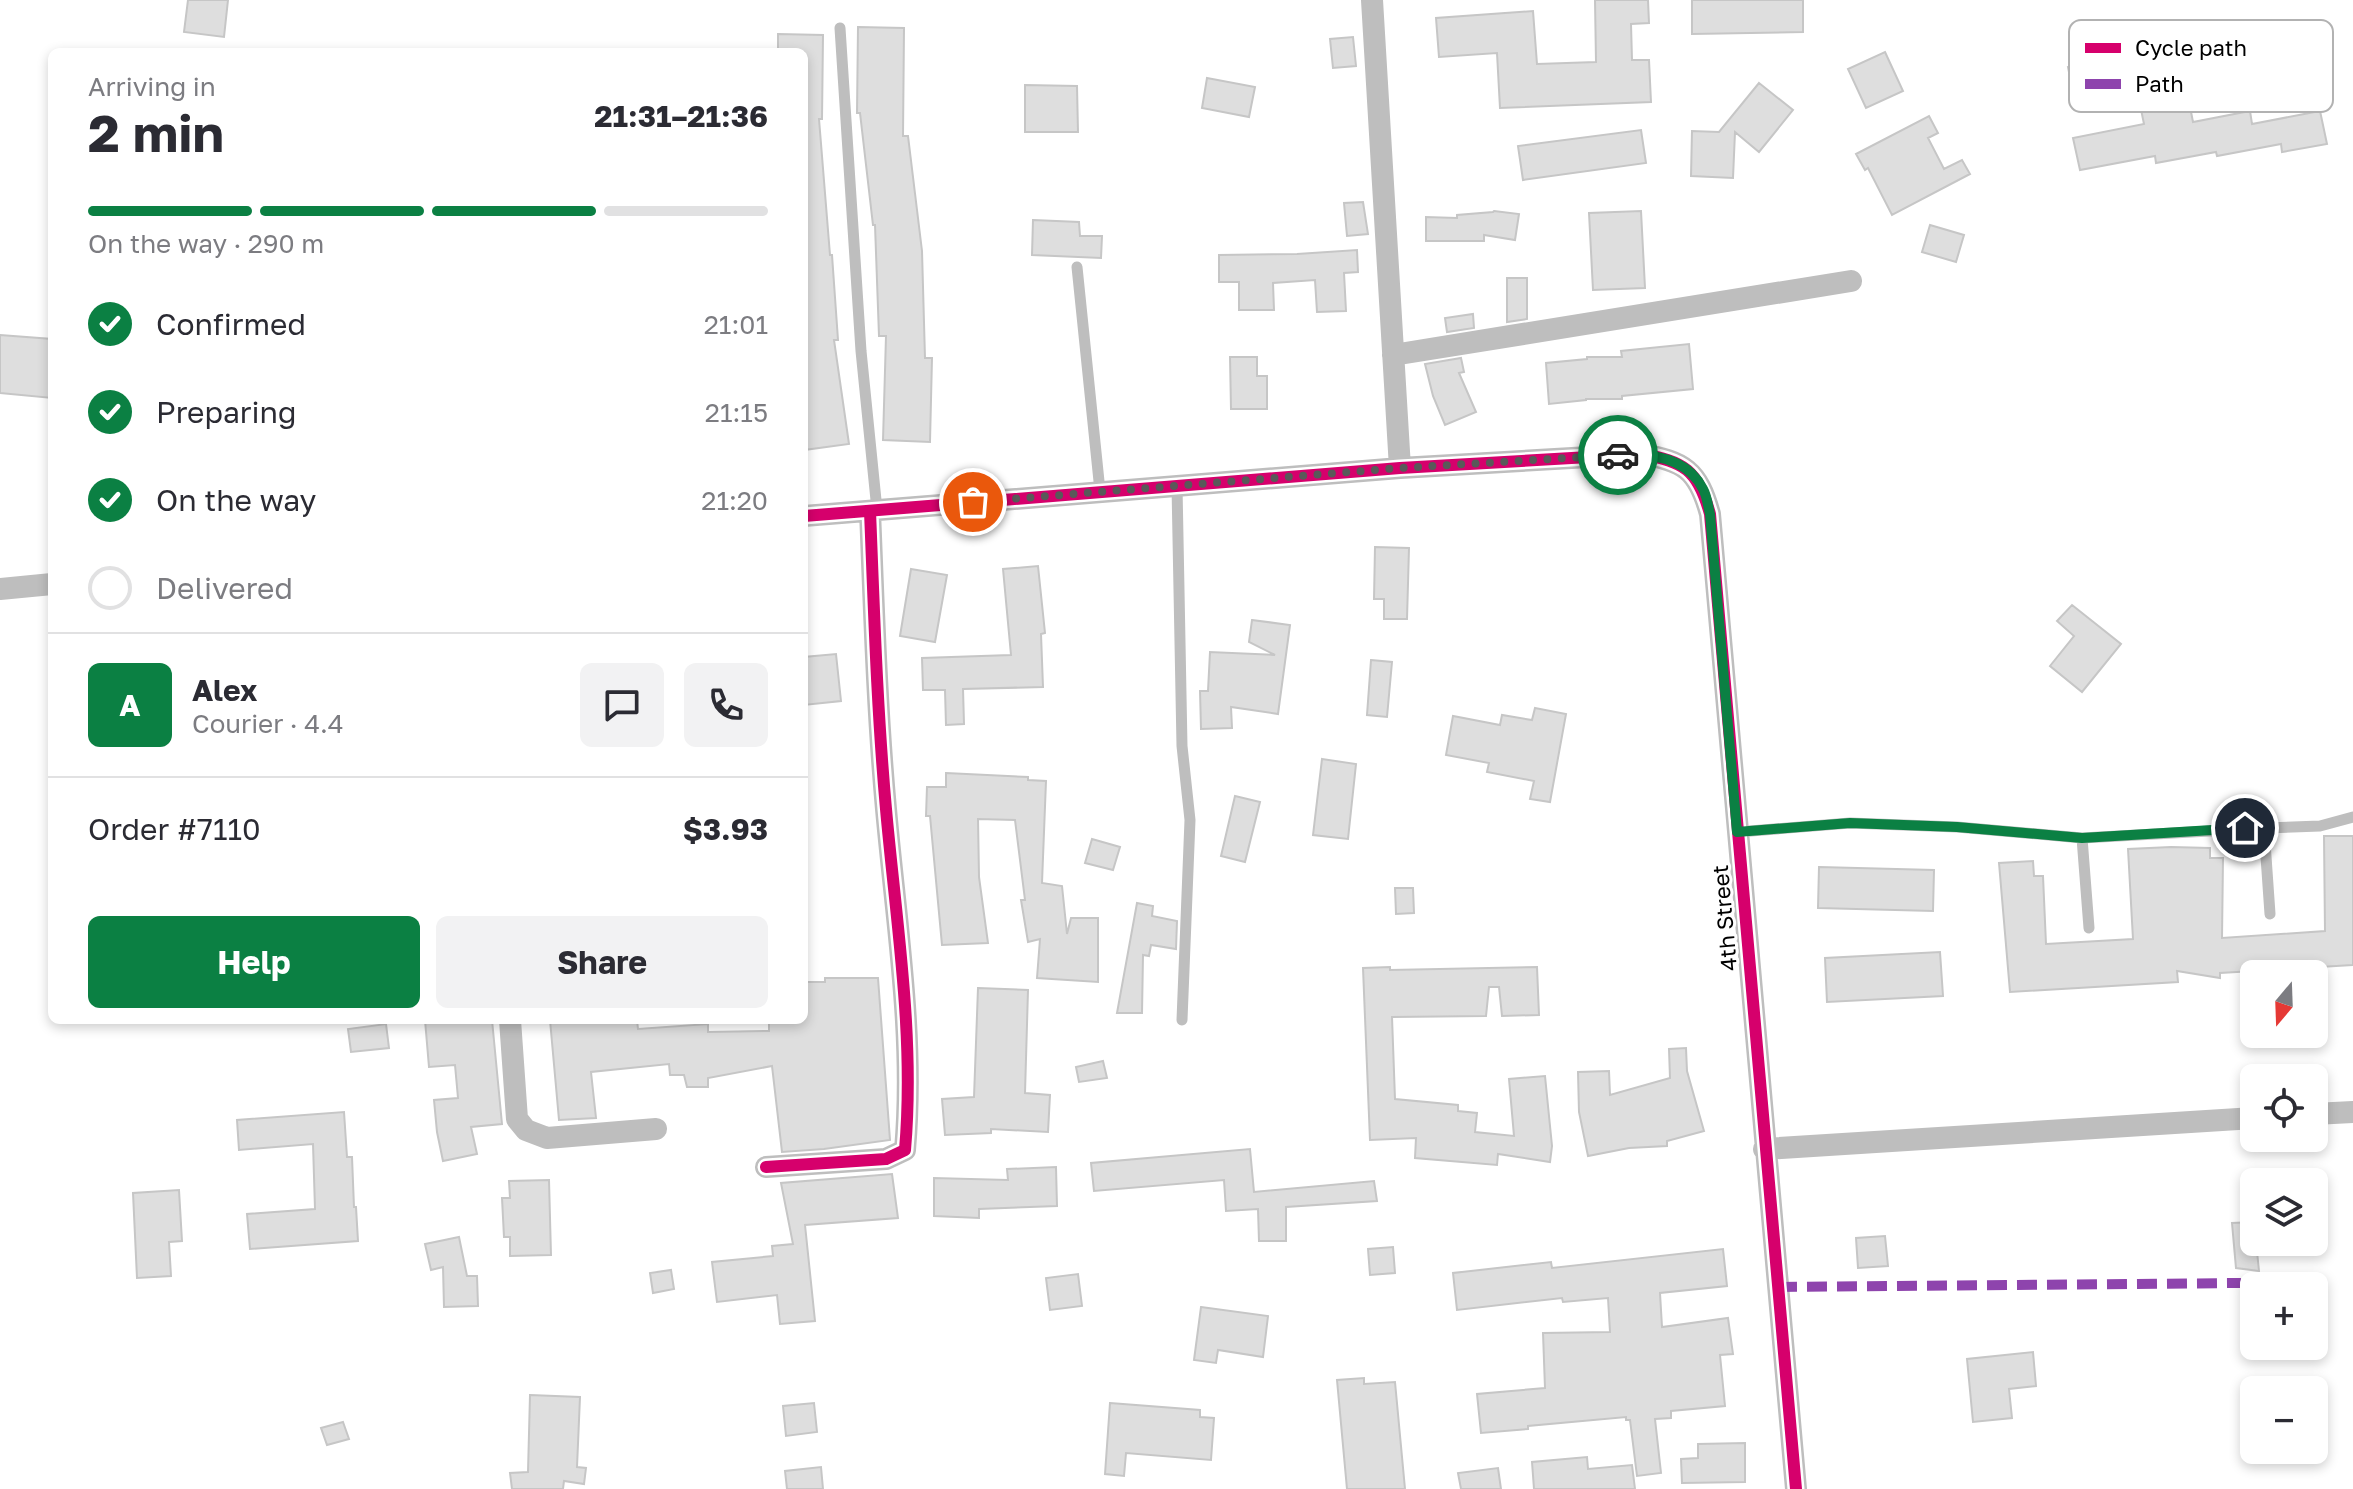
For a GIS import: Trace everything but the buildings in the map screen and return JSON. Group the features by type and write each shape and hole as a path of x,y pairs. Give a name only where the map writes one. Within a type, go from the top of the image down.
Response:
{"street":[{"path":"1372,0 1400,468"},
{"path":"1393,355 1851,281"},
{"name":"4th Street","path":"808,516 1400,468 1641,454 1668,459 1688,470 1703,489 1710,514 1796,1489"},
{"path":"766,1167 886,1159 905,1150 908,1088 899,926 883,764 874,510"},
{"path":"0,589 48,584"},
{"path":"510,1024 517,1119 526,1130 547,1138 656,1129"},
{"path":"2328,1113 2353,1112"},
{"path":"1764,1149 2240,1119"}],"lane":[{"path":"840,28 874,510"},
{"path":"1077,267 1100,491"},
{"path":"1177,486 1182,746 1190,820 1182,1020"},
{"path":"1737,832 1850,823 1957,827 2082,838 2227,828 2320,826 2353,817"},
{"path":"2264,828 2270,914"},
{"path":"2082,838 2089,928"}],"marked path":[{"path":"1777,1287 2240,1283"}],"cycle path":[{"path":"808,516 1400,468 1641,454 1668,460 1687,470 1700,487 1710,514 1796,1489"},
{"path":"766,1167 886,1159 905,1150 906,1022 880,735 870,511"}],"way so far":[{"path":"973,502 1400,468 1618,455"}],"route":[{"path":"1618,455 1641,454 1668,459 1688,470 1703,489 1710,514 1737,832 1850,823 1957,827 2082,838 2245,828"}]}
